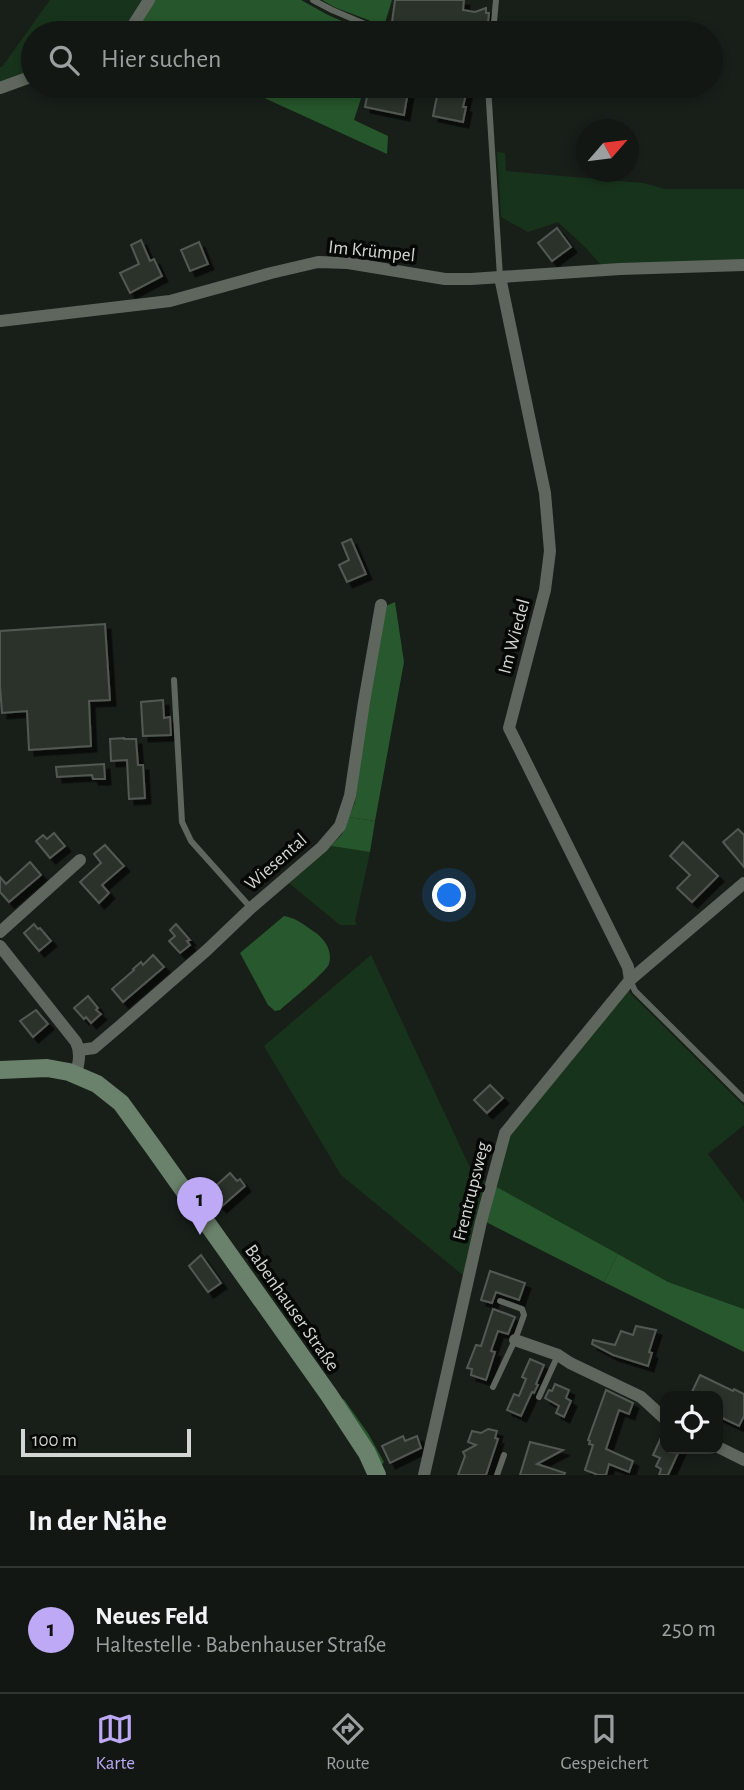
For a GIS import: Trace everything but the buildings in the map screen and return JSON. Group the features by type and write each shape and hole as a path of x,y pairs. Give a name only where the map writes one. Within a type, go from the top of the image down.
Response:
{"main road":[{"name":"Babenhauser Straße","path":"0,1070 47,1068 76,1074 107,1090 121,1103 352,1428 377,1475"}],"street":[{"path":"136,21 149,0"},
{"path":"0,88 21,80"},
{"name":"Im Krümpel","path":"0,321 170,301 318,262 348,263 445,279 744,265"},
{"name":"Im Wiedel","path":"500,277 545,493 550,551 545,590 509,728 628,967 630,980"},
{"name":"Wiesental","path":"80,1050 94,1048 322,847 340,826 350,796 363,702 381,605"},
{"path":"0,932 80,860"},
{"name":"Frentrupsweg","path":"424,1475 481,1222 505,1133 630,980 744,883"},
{"path":"0,946 76,1042 80,1050 76,1074"},
{"path":"515,1340 558,1355 641,1396 660,1414"},
{"path":"723,1450 744,1460"}],"lane":[{"path":"313,0 358,21"},
{"path":"495,21 496,0"},
{"path":"489,98 500,277"},
{"path":"174,680 182,822 191,841 251,908"},
{"path":"630,980 635,991 744,1099"},
{"path":"493,1387 524,1315 522,1309 500,1301"},
{"path":"539,1397 558,1355"},
{"path":"497,1475 504,1455"}],"shaded area":[{"path":"50,0 142,0 128,21 35,21"},
{"path":"153,0 301,0 342,21 140,21"},
{"path":"322,0 392,0 386,21 371,21"},
{"path":"21,40 21,76 0,84 2,67"},
{"path":"264,98 361,98 354,120 388,136 387,154"},
{"path":"497,152 505,153 506,171 576,177 576,182 632,182 665,189 744,189 744,261 602,266 558,222 528,232 501,217"},
{"path":"395,602 404,662 375,821 349,817 355,802 386,606"},
{"path":"349,817 375,821 370,852 331,846 342,834"},
{"path":"331,846 370,852 355,921 357,925 340,925 289,883"},
{"path":"284,916 292,918 321,937 329,949 330,959 326,968 314,980 280,1010 275,1011 268,1005 240,953"},
{"path":"371,955 472,1172 486,1182 464,1276 341,1175 264,1046"},
{"path":"627,990 744,1106 744,1125 708,1154 744,1202 744,1309 668,1282 495,1186 507,1135"},
{"path":"495,1186 618,1254 604,1282 486,1222"},
{"path":"618,1254 668,1282 744,1309 744,1352 604,1282"}],"waterway":[{"path":"343,1401 382,1462"}],"place":[{"name":"Neues Feld","path":"200,1235"}]}
